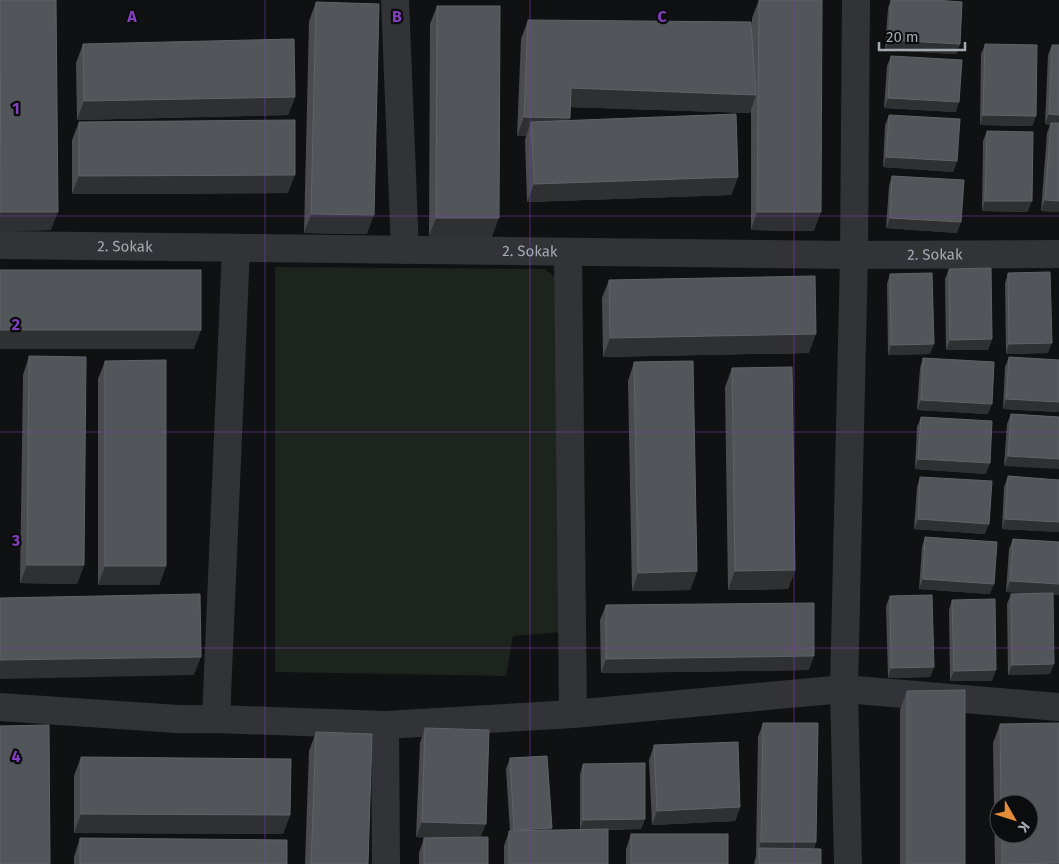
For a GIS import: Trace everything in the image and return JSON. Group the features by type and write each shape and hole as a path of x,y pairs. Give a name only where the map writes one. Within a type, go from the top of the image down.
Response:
{"street":[{"path":"395,0 405,250"},
{"path":"848,864 844,689 854,255 856,0"},
{"name":"2. Sokak","path":"0,245 854,255 1059,254"},
{"path":"216,719 236,248"},
{"path":"568,252 573,714"},
{"path":"0,707 177,719 385,725 573,714 844,689 1059,707"},
{"path":"385,725 386,864"}],"shaded area":[{"path":"275,267 545,269 557,279 562,632 513,636 506,676 275,672"}],"building":[{"path":"0,0 56,0 58,212 1,212"},
{"path":"759,0 822,0 821,212 757,212"},
{"path":"891,0 962,2 960,44 889,40"},
{"path":"316,2 379,4 374,215 311,214"},
{"path":"437,6 500,6 499,218 436,218"},
{"path":"528,20 751,22 756,95 571,88 570,118 524,117"},
{"path":"294,39 295,97 84,101 83,44"},
{"path":"985,44 1037,45 1036,116 983,115"},
{"path":"1052,45 1059,45 1059,115 1049,114"},
{"path":"891,56 962,60 959,102 888,98"},
{"path":"736,114 738,177 534,184 531,122"},
{"path":"889,115 960,119 957,161 886,157"},
{"path":"295,120 295,175 79,176 79,122"},
{"path":"1051,123 1059,123 1059,201 1045,200"},
{"path":"987,131 1033,132 1032,201 985,201"},
{"path":"892,176 964,180 961,222 890,218"},
{"path":"991,268 992,339 950,340 949,269"},
{"path":"0,270 201,270 201,330 0,330"},
{"path":"1050,272 1052,343 1009,344 1008,273"},
{"path":"932,273 934,344 891,345 890,274"},
{"path":"815,276 816,334 610,338 609,280"},
{"path":"29,356 86,357 84,565 27,565"},
{"path":"1009,357 1059,360 1059,402 1006,399"},
{"path":"923,358 994,362 992,404 921,400"},
{"path":"166,360 166,566 105,566 105,361"},
{"path":"693,361 697,571 638,573 634,362"},
{"path":"792,367 795,570 735,571 732,368"},
{"path":"1011,414 1059,417 1059,459 1008,456"},
{"path":"921,417 992,421 990,463 918,459"},
{"path":"1008,476 1059,480 1059,522 1005,519"},
{"path":"920,477 992,481 989,524 918,519"},
{"path":"925,537 997,542 994,584 923,579"},
{"path":"1013,539 1059,542 1059,584 1010,581"},
{"path":"1053,593 1054,664 1012,665 1011,594"},
{"path":"200,594 201,657 0,660 0,598"},
{"path":"932,595 934,667 891,668 890,596"},
{"path":"995,599 996,670 954,671 952,600"},
{"path":"814,603 814,656 606,659 606,605"},
{"path":"965,690 965,864 907,864 907,691"},
{"path":"763,723 818,723 816,842 761,842"},
{"path":"1059,723 1059,863 1002,864 1002,844 1039,844 1039,794 1001,794 1000,724"},
{"path":"49,725 50,864 0,864 0,726"},
{"path":"425,728 489,730 486,824 422,822"},
{"path":"316,732 372,734 368,864 311,864"},
{"path":"738,742 740,807 657,811 654,745"},
{"path":"547,756 552,828 514,830 510,758"},
{"path":"81,757 291,759 290,815 81,814"},
{"path":"645,763 645,819 583,820 583,764"},
{"path":"608,829 608,864 509,864 509,831"},
{"path":"631,834 728,834 728,864 631,864"},
{"path":"488,837 488,864 424,864 424,838"},
{"path":"80,838 287,840 287,864 80,864"},
{"path":"759,848 821,849 821,864 759,864"}]}
